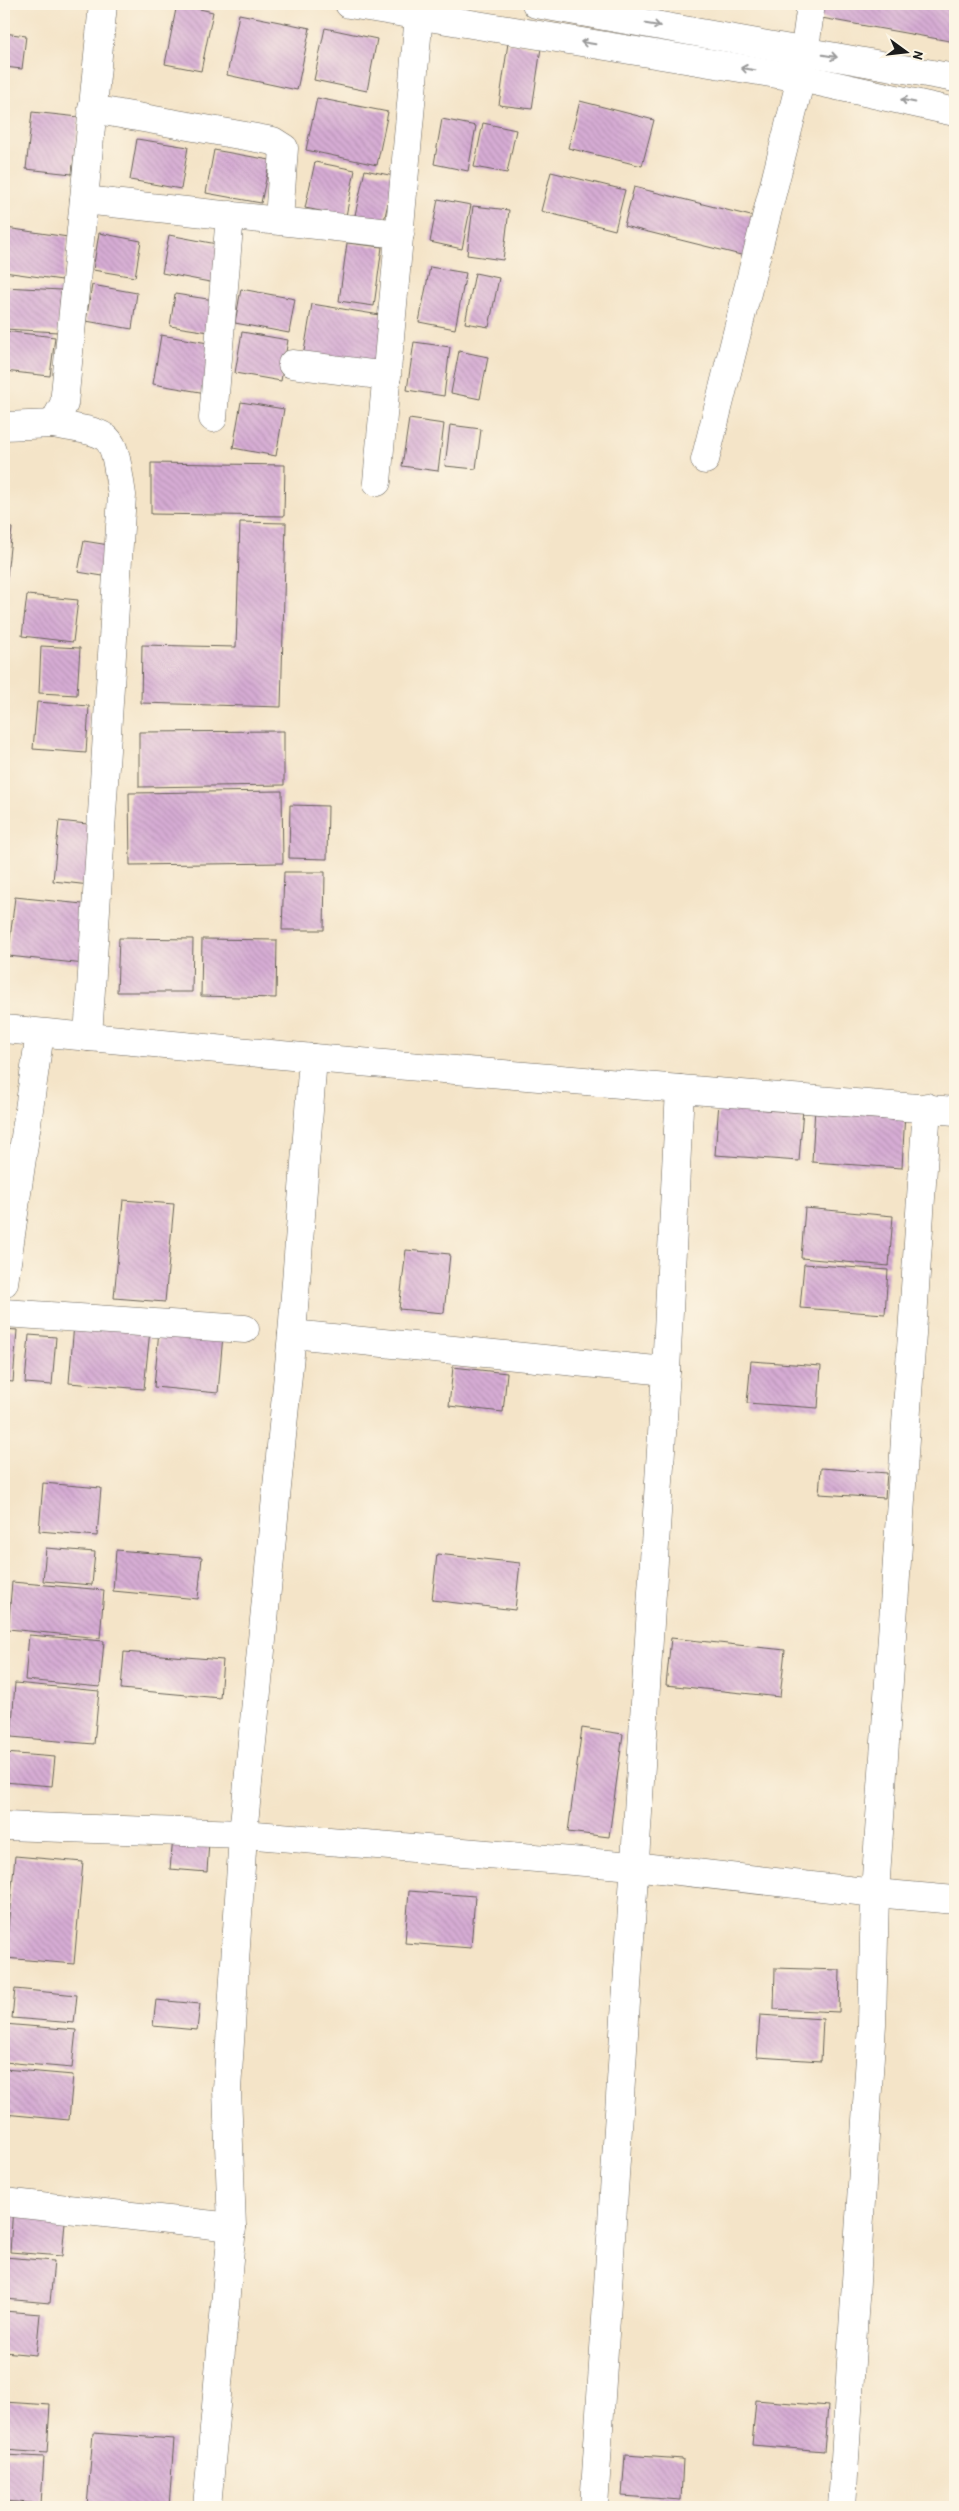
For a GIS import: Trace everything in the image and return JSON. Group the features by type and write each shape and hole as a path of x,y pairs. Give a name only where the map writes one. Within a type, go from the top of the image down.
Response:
{"street":[{"path":"53,424 64,404 103,4"},
{"path":"350,4 801,78 955,112"},
{"path":"536,4 955,78"},
{"path":"704,460 801,78 811,4"},
{"path":"377,482 419,15"},
{"path":"92,109 273,141 284,148 279,220"},
{"path":"84,200 400,234"},
{"path":"213,418 230,215"},
{"path":"292,364 387,376"},
{"path":"4,426 53,424 101,432 114,446 122,494 88,1037"},
{"path":"4,1029 313,1058 680,1089 927,1107 955,1111"},
{"path":"4,1283 40,1033"},
{"path":"207,2507 232,2227 227,2090 243,1834 292,1334 313,1058"},
{"path":"594,2507 633,1866 666,1371 680,1089"},
{"path":"842,2507 871,2034 875,1893 927,1107"},
{"path":"4,1313 245,1329"},
{"path":"292,1334 666,1371"},
{"path":"4,1826 243,1834 633,1866 955,1900"},
{"path":"4,2202 232,2227"}],"building":[{"path":"177,4 213,12 201,71 165,64"},
{"path":"819,4 955,4 955,42 816,17"},
{"path":"239,14 310,28 297,90 227,75"},
{"path":"325,28 377,39 367,91 314,80"},
{"path":"4,33 26,36 22,69 4,67"},
{"path":"508,43 541,48 532,109 499,105"},
{"path":"317,98 388,112 377,165 306,150"},
{"path":"580,101 654,120 642,166 568,148"},
{"path":"32,112 79,117 72,174 26,169"},
{"path":"442,119 476,126 468,171 434,164"},
{"path":"483,123 516,130 507,173 474,167"},
{"path":"137,139 188,147 181,189 130,180"},
{"path":"214,150 270,160 261,203 206,193"},
{"path":"315,162 355,170 346,216 305,208"},
{"path":"365,170 394,176 384,221 355,215"},
{"path":"551,172 625,190 615,230 541,211"},
{"path":"634,187 755,217 745,256 624,226"},
{"path":"438,199 471,205 462,249 430,242"},
{"path":"473,206 509,210 503,260 467,255"},
{"path":"6,228 68,237 62,280 4,272"},
{"path":"99,233 141,241 135,277 93,270"},
{"path":"169,235 222,245 215,283 162,273"},
{"path":"347,243 382,247 374,306 339,301"},
{"path":"430,267 466,273 455,329 419,322"},
{"path":"475,273 499,278 489,327 465,323"},
{"path":"92,285 137,293 132,329 86,321"},
{"path":"4,287 61,290 58,332 4,329"},
{"path":"241,289 295,299 289,333 235,323"},
{"path":"175,294 214,300 209,332 170,326"},
{"path":"312,304 386,316 377,369 303,357"},
{"path":"4,331 55,337 50,376 4,371"},
{"path":"242,332 288,340 281,381 235,373"},
{"path":"161,335 214,344 206,393 153,384"},
{"path":"414,342 450,347 444,396 407,390"},
{"path":"459,351 488,357 480,399 451,393"},
{"path":"241,402 284,409 276,456 233,448"},
{"path":"409,419 444,424 438,471 402,466"},
{"path":"450,425 481,429 476,469 445,466"},
{"path":"151,463 285,465 284,516 151,514"},
{"path":"240,522 286,523 281,707 141,703 142,645 236,647"},
{"path":"4,527 12,528 7,576 4,576"},
{"path":"84,541 115,546 109,577 78,572"},
{"path":"27,595 78,600 73,642 22,636"},
{"path":"41,646 80,648 77,695 39,693"},
{"path":"37,702 89,706 86,753 33,749"},
{"path":"284,731 284,785 139,787 139,732"},
{"path":"282,791 283,863 130,865 129,793"},
{"path":"290,805 328,806 327,859 289,858"},
{"path":"59,821 97,825 90,885 53,881"},
{"path":"284,872 325,872 324,930 282,930"},
{"path":"15,897 92,905 85,964 8,956"},
{"path":"119,938 193,939 192,992 117,992"},
{"path":"202,939 277,940 276,998 201,996"},
{"path":"719,1102 803,1108 799,1161 715,1155"},
{"path":"815,1107 905,1112 902,1168 812,1162"},
{"path":"123,1200 174,1204 165,1302 114,1298"},
{"path":"805,1208 893,1216 889,1266 801,1258"},
{"path":"406,1250 450,1254 444,1313 399,1309"},
{"path":"804,1264 888,1270 885,1314 800,1308"},
{"path":"74,1324 150,1330 144,1389 69,1383"},
{"path":"4,1329 17,1330 13,1382 4,1381"},
{"path":"159,1330 223,1335 218,1393 154,1387"},
{"path":"29,1335 56,1337 52,1385 25,1383"},
{"path":"751,1361 821,1366 818,1408 747,1403"},
{"path":"453,1367 507,1373 503,1412 449,1406"},
{"path":"821,1468 887,1473 885,1498 819,1494"},
{"path":"43,1483 101,1488 97,1536 39,1531"},
{"path":"46,1548 95,1552 92,1585 43,1581"},
{"path":"116,1550 202,1557 198,1599 113,1591"},
{"path":"437,1554 520,1563 515,1610 432,1600"},
{"path":"12,1582 104,1590 100,1638 8,1629"},
{"path":"29,1635 104,1641 100,1687 25,1680"},
{"path":"671,1638 785,1650 780,1697 666,1685"},
{"path":"124,1652 223,1660 220,1698 121,1689"},
{"path":"15,1683 99,1691 94,1744 11,1737"},
{"path":"582,1728 623,1734 609,1837 568,1832"},
{"path":"5,1753 55,1757 52,1786 4,1782"},
{"path":"173,1838 209,1841 207,1872 170,1869"},
{"path":"15,1856 83,1862 74,1964 5,1958"},
{"path":"409,1891 475,1896 471,1948 405,1943"},
{"path":"775,1968 840,1970 839,2012 774,2009"},
{"path":"15,1989 77,1995 74,2023 12,2018"},
{"path":"156,2000 200,2004 197,2030 153,2026"},
{"path":"760,2015 823,2019 821,2061 757,2057"},
{"path":"4,2024 76,2030 72,2068 4,2062"},
{"path":"4,2069 73,2075 69,2120 4,2114"},
{"path":"13,2207 66,2211 62,2256 10,2252"},
{"path":"4,2257 54,2261 50,2303 4,2299"},
{"path":"4,2311 40,2314 36,2355 4,2352"},
{"path":"756,2400 828,2406 824,2451 752,2445"},
{"path":"4,2402 50,2405 47,2453 4,2450"},
{"path":"93,2433 174,2439 169,2507 87,2507"},
{"path":"4,2455 44,2457 41,2504 4,2501"},
{"path":"625,2455 683,2459 681,2500 622,2496"}]}
